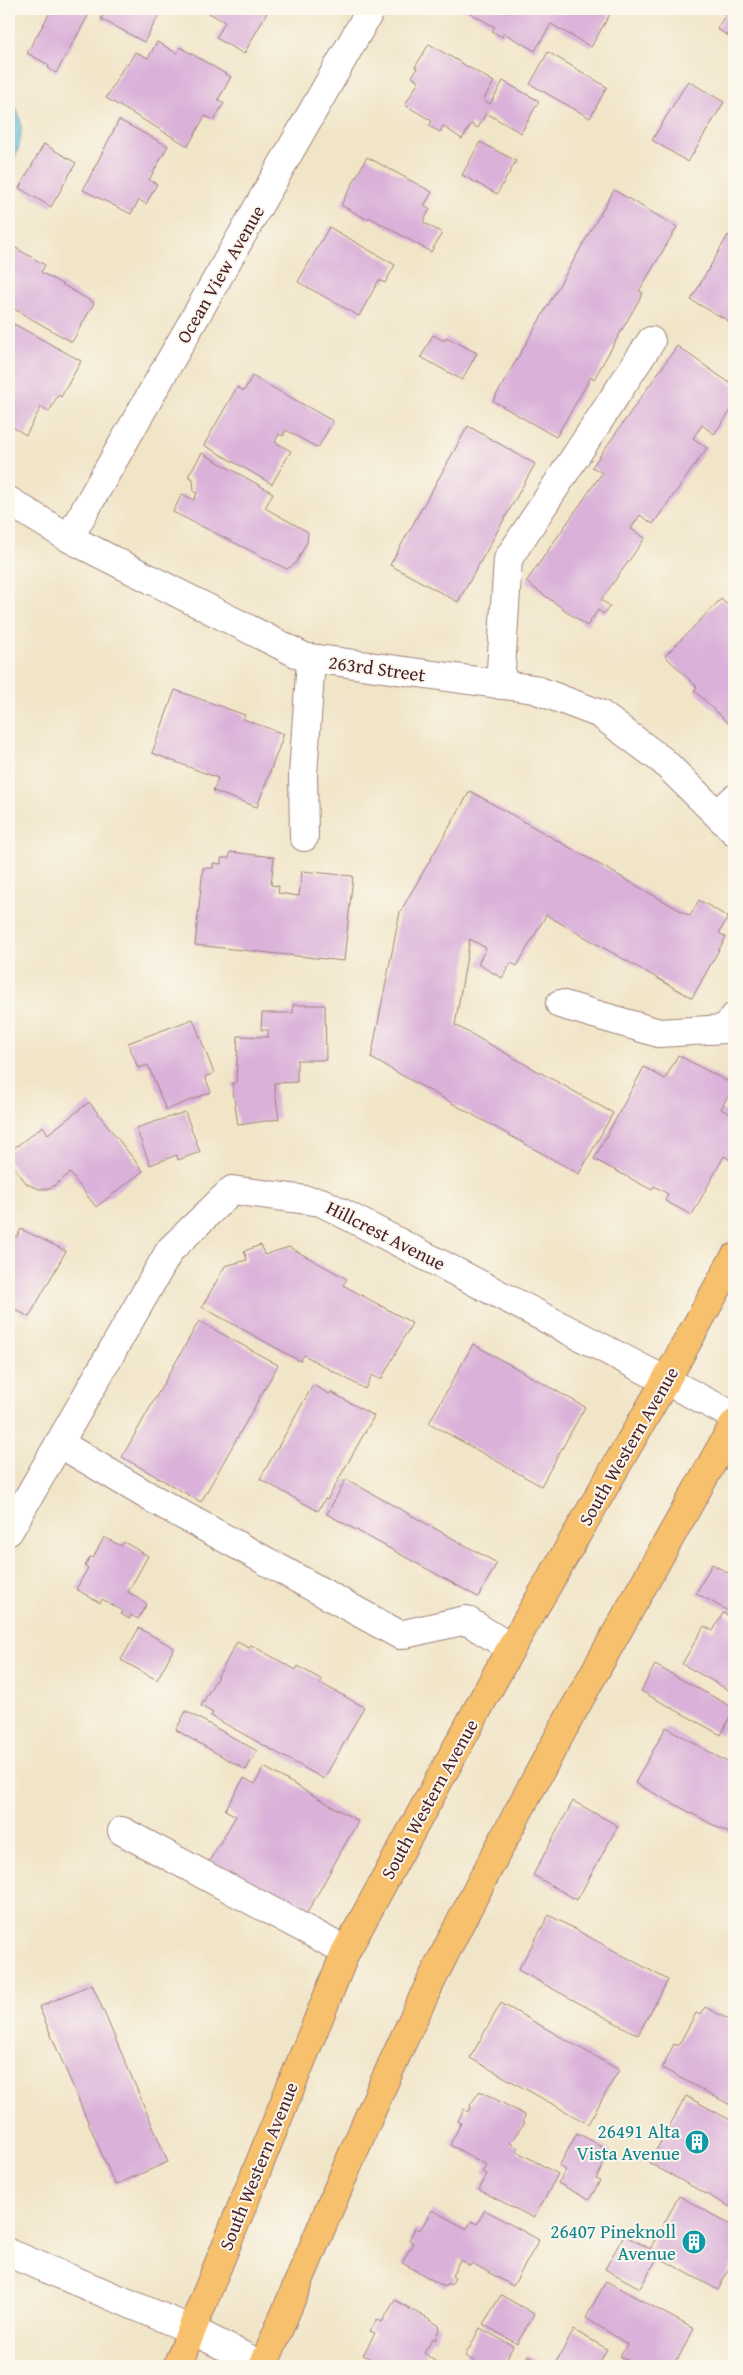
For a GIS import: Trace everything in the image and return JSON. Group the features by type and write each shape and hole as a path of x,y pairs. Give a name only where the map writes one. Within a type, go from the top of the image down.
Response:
{"main road":[{"name":"South Western Avenue","path":"177,2366 346,1951 511,1648 666,1380 734,1258"},
{"path":"263,2366 387,2075 448,1946 542,1766 734,1424"}],"street":[{"name":"Ocean View Avenue","path":"69,538 371,9"},
{"path":"500,685 508,559 651,341"},
{"name":"263rd Street","path":"9,501 69,538 311,659 534,689 600,714 664,761 729,815"},
{"path":"304,837 303,774 311,659"},
{"path":"560,1004 659,1033 725,1029 734,1017"},
{"name":"Hillcrest Avenue","path":"9,1531 170,1250 232,1190 321,1202 734,1416"},
{"path":"60,1442 148,1496 400,1635 466,1620 511,1648"},
{"path":"122,1831 346,1951"},
{"path":"9,2253 192,2330 263,2366"}],"water":[{"path":"9,103 15,107 19,114 21,132 17,152 14,160 9,165"}],"building":[{"path":"52,9 92,9 56,73 48,68 49,65 27,53"},
{"path":"106,9 162,10 144,42 101,19"},
{"path":"202,9 269,9 244,54 216,38 225,22"},
{"path":"463,9 601,9 610,14 591,47 551,24 535,51 504,33 502,37 492,31 495,27"},
{"path":"729,9 734,9 734,39 717,29"},
{"path":"157,42 177,53 180,47 231,77 218,100 224,103 214,120 205,116 188,146 106,98 126,63 128,64 135,52 148,58"},
{"path":"429,44 494,82 483,100 490,104 503,81 539,101 521,133 486,113 478,128 471,124 462,139 443,126 440,132 429,126 432,121 405,105 419,81 412,77 417,68 415,67"},
{"path":"548,52 607,87 590,118 530,84"},
{"path":"688,81 724,102 688,162 652,140"},
{"path":"119,120 168,146 149,180 157,184 146,204 139,200 131,214 83,190"},
{"path":"480,142 516,161 497,194 462,175"},
{"path":"44,144 76,163 51,207 19,188"},
{"path":"367,157 432,192 424,206 430,209 423,222 442,233 431,252 369,217 368,220 341,205"},
{"path":"614,190 677,227 639,291 643,293 594,379 591,377 556,437 493,401"},
{"path":"329,227 395,265 385,283 379,280 359,316 298,282"},
{"path":"728,235 734,239 734,324 691,300"},
{"path":"16,248 45,265 41,272 94,303 72,342 9,306 9,252 12,254"},
{"path":"14,324 81,361 61,397 58,395 49,412 41,407 26,435 9,425 9,334"},
{"path":"433,335 444,341 446,337 477,353 462,380 421,357"},
{"path":"677,346 734,386 734,406 714,434 702,425 693,438 707,448 653,524 640,515 631,529 645,538 601,600 610,606 604,614 598,610 587,626 526,582 602,473 592,467"},
{"path":"252,376 333,421 318,448 286,430 283,436 279,434 275,442 291,451 272,484 204,445 237,387 244,391"},
{"path":"468,426 535,464 458,602 390,565"},
{"path":"202,453 273,493 265,508 308,532 307,542 296,563 287,569 173,512 182,494 194,500 197,493 194,492 193,479 188,476"},
{"path":"721,599 734,611 734,729 694,690 697,687 665,656"},
{"path":"175,690 245,715 243,719 284,734 257,807 213,791 218,778 152,753"},
{"path":"470,791 690,916 699,900 728,917 719,933 726,937 692,998 546,915 517,966 511,963 502,978 478,964 486,948 470,939 455,1025 613,1113 579,1174 371,1058 400,912"},
{"path":"230,852 274,857 271,885 279,886 278,893 299,896 302,871 353,876 344,961 195,945 203,868 213,868 213,863 221,864 221,858 229,858"},
{"path":"293,1005 325,1005 326,1060 297,1060 297,1082 274,1083 279,1119 238,1125 232,1083 236,1083 238,1036 268,1037 268,1030 261,1030 262,1013 293,1013"},
{"path":"193,1019 214,1073 205,1077 211,1092 166,1110 148,1065 138,1068 128,1043"},
{"path":"678,1055 734,1085 721,1109 734,1116 734,1151 730,1160 724,1156 692,1215 665,1201 668,1194 654,1186 652,1190 594,1159 644,1067 665,1079"},
{"path":"89,1102 143,1171 96,1207 70,1173 50,1189 39,1189 27,1184 9,1161 9,1152 43,1126 48,1134"},
{"path":"185,1112 200,1152 178,1160 177,1155 150,1165 136,1128"},
{"path":"21,1229 66,1251 29,1317 9,1306 9,1233 17,1237"},
{"path":"261,1245 264,1255 289,1247 347,1279 343,1285 412,1323 381,1380 372,1375 365,1389 304,1355 300,1361 202,1307 225,1266 247,1260 244,1251"},
{"path":"199,1321 278,1365 201,1502 122,1457"},
{"path":"473,1344 585,1407 541,1486 429,1423"},
{"path":"313,1385 329,1394 331,1392 374,1416 327,1500 325,1499 318,1511 260,1479"},
{"path":"346,1479 497,1563 478,1597 327,1514"},
{"path":"104,1537 121,1546 124,1542 148,1556 128,1592 147,1604 138,1619 131,1615 129,1619 121,1614 123,1611 102,1599 100,1603 76,1589 88,1568 85,1566 90,1557 93,1558"},
{"path":"712,1564 734,1576 734,1614 696,1593"},
{"path":"723,1613 734,1619 734,1693 682,1664 704,1626 713,1631"},
{"path":"139,1628 174,1648 157,1680 121,1660"},
{"path":"237,1642 249,1648 251,1645 296,1670 298,1666 322,1680 320,1683 364,1707 324,1779 211,1716 213,1713 201,1706"},
{"path":"655,1665 734,1708 721,1735 641,1691"},
{"path":"186,1711 257,1751 246,1770 176,1730"},
{"path":"666,1727 734,1766 734,1836 635,1783"},
{"path":"264,1767 358,1821 305,1917 208,1863 236,1816 225,1810 244,1778 255,1784"},
{"path":"573,1801 618,1826 577,1900 533,1875"},
{"path":"549,1915 668,1980 638,2035 518,1970"},
{"path":"92,1984 168,2162 115,2185 39,2007"},
{"path":"501,2003 619,2070 588,2124 470,2058"},
{"path":"705,2007 734,2022 734,2037 729,2045 734,2048 734,2107 662,2068 674,2044 678,2046 696,2013 700,2015"},
{"path":"480,2091 525,2115 523,2121 525,2122 510,2143 518,2148 516,2151 558,2174 534,2218 479,2190 487,2174 482,2172 487,2165 450,2145 461,2123 458,2121 464,2109 468,2112 470,2105"},
{"name":"26491 Alta Vista Avenue","path":"686,2096 734,2122 734,2209 649,2163"},
{"path":"577,2133 611,2151 596,2179 600,2181 589,2200 558,2183 566,2170 559,2166"},
{"name":"26407 Pineknoll Avenue","path":"679,2196 734,2227 734,2260 718,2290 658,2257 640,2288 605,2269 624,2235 650,2249"},
{"path":"432,2210 467,2229 471,2221 477,2224 485,2210 539,2240 513,2286 472,2263 470,2266 460,2260 452,2276 455,2278 451,2285 448,2283 445,2287 402,2263 413,2243 409,2240 415,2228 420,2230"},
{"path":"606,2281 694,2329 674,2366 638,2366 620,2356 627,2344 586,2318"},
{"path":"501,2295 534,2314 517,2344 483,2324"},
{"path":"395,2300 440,2326 435,2340 433,2338 424,2353 441,2366 383,2366 363,2355 375,2333 370,2331 377,2319 382,2322"},
{"path":"480,2328 513,2346 503,2366 483,2366 465,2356"},
{"path":"574,2330 607,2349 598,2366 564,2366 556,2362"},
{"path":"528,2355 542,2362 539,2366 533,2366 524,2361"}],"place":[{"name":"26491 Alta Vista Avenue","path":"697,2142"},
{"name":"26407 Pineknoll Avenue","path":"694,2242"}]}
